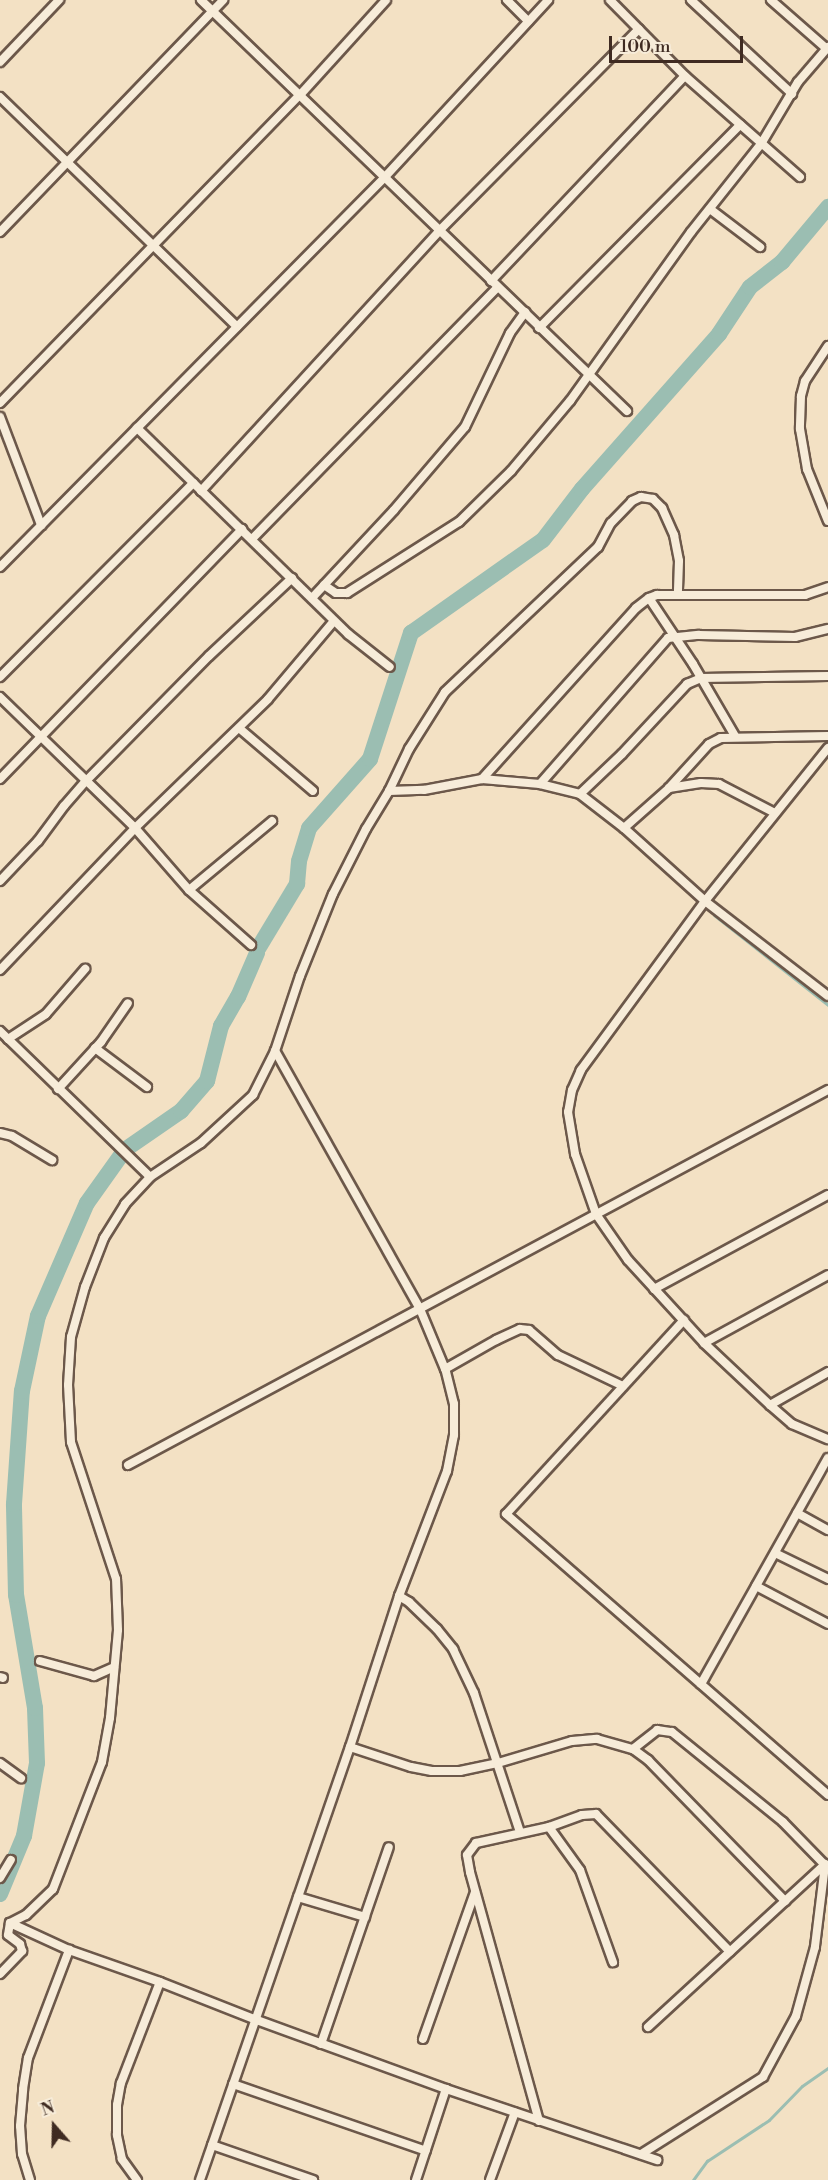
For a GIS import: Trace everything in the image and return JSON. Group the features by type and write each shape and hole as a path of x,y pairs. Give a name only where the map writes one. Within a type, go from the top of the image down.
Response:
{"street":[{"path":"0,62 59,0"},
{"path":"201,0 627,411"},
{"path":"0,232 223,0"},
{"path":"0,403 300,95 386,0"},
{"path":"507,0 528,21"},
{"path":"0,567 384,178 548,0"},
{"path":"610,0 686,76 800,177"},
{"path":"691,0 792,94"},
{"path":"324,585 336,594 347,593 459,522 511,471 570,401 710,209 761,144 792,94 827,48 771,0"},
{"path":"201,490 439,231 639,29"},
{"path":"252,539 494,284 686,76"},
{"path":"0,97 237,327"},
{"path":"539,328 740,125"},
{"path":"710,209 760,247"},
{"path":"312,598 394,510 465,427 510,333 525,312"},
{"path":"828,346 805,381 801,396 800,429 807,469 828,521"},
{"path":"0,417 41,525"},
{"path":"137,428 334,621 390,667"},
{"path":"0,676 193,483"},
{"path":"0,1974 22,1951 21,1944 8,1935 10,1923 44,1900 53,1889 64,1864 102,1762 110,1718 118,1613 116,1579 71,1442 68,1385 71,1337 85,1287 104,1238 125,1204 150,1177 201,1143 253,1095 275,1052 300,976 333,894 409,749 445,692 598,547 611,523 632,501 641,497 653,500 662,508 674,535 679,561 678,595"},
{"path":"0,779 242,529"},
{"path":"0,881 38,841 64,806 86,782 209,656 292,578"},
{"path":"482,779 636,608 649,598 657,595 805,595 828,587"},
{"path":"649,598 701,678 735,736"},
{"path":"0,970 135,828 268,699 334,621"},
{"path":"540,784 660,644 674,635 795,637 828,629"},
{"path":"580,794 622,754 676,693 701,678 828,676"},
{"path":"0,697 135,828 189,890 251,945"},
{"path":"239,728 313,791"},
{"path":"624,828 669,788 709,744 721,738 828,736"},
{"path":"828,748 705,901 581,1070 572,1090 568,1112 574,1154 596,1214 628,1260 704,1342 770,1405 792,1424 828,1439"},
{"path":"389,791 424,790 482,779 540,784 580,794 624,828 705,901 828,996"},
{"path":"669,788 701,783 719,784 775,813"},
{"path":"189,890 272,821"},
{"path":"8,1039 46,1014 85,969"},
{"path":"58,1089 95,1048 128,1003"},
{"path":"0,1031 150,1177"},
{"path":"95,1048 147,1087"},
{"path":"200,2180 350,1747 399,1596 447,1471 454,1435 454,1404 445,1368 420,1309 275,1052"},
{"path":"128,1465 828,1090"},
{"path":"0,1133 12,1136 52,1160"},
{"path":"654,1289 828,1194"},
{"path":"704,1342 828,1275"},
{"path":"684,1320 506,1514 828,1795"},
{"path":"445,1368 520,1329 529,1330 558,1355 623,1386"},
{"path":"770,1405 828,1372"},
{"path":"701,1684 828,1458"},
{"path":"797,1513 828,1530"},
{"path":"775,1553 828,1579"},
{"path":"756,1586 828,1624"},
{"path":"399,1596 409,1602 437,1629 453,1649 474,1693 520,1832"},
{"path":"40,1661 94,1676 114,1667"},
{"path":"633,1749 657,1730 672,1732 783,1822 826,1863"},
{"path":"350,1747 411,1767 432,1771 460,1771 498,1763 572,1741 597,1739 633,1749 648,1760 785,1901"},
{"path":"0,1763 21,1778"},
{"path":"539,2121 467,1856 476,1843 549,1827 582,1815 596,1814 730,1952"},
{"path":"549,1827 580,1870 614,1962"},
{"path":"321,2044 389,1847"},
{"path":"0,1878 10,1860"},
{"path":"648,2026 826,1863"},
{"path":"641,2154 763,2077 796,2016 815,1947 826,1863"},
{"path":"423,2039 475,1891"},
{"path":"298,1898 365,1917"},
{"path":"10,1923 69,1950 160,1982 321,2044 657,2160"},
{"path":"30,2180 22,2154 20,2126 28,2058 69,1950"},
{"path":"137,2180 122,2158 117,2136 117,2105 122,2083 160,1982"},
{"path":"233,2084 426,2151"},
{"path":"416,2180 446,2089"},
{"path":"490,2180 515,2112"},
{"path":"212,2145 313,2180"}],"waterway":[{"path":"259,947 297,884 299,861 309,828 370,759 411,633 543,540 582,489 719,334 750,287 782,262 828,207"},
{"path":"714,915 828,1005"},
{"path":"126,1149 181,1111 207,1081 221,1026 238,997 257,953"},
{"path":"0,1894 24,1836 37,1763 35,1708 16,1595 14,1504 22,1391 38,1316 87,1203 122,1154"},
{"path":"693,2180 707,2161 769,2120 802,2086 828,2068"}]}
